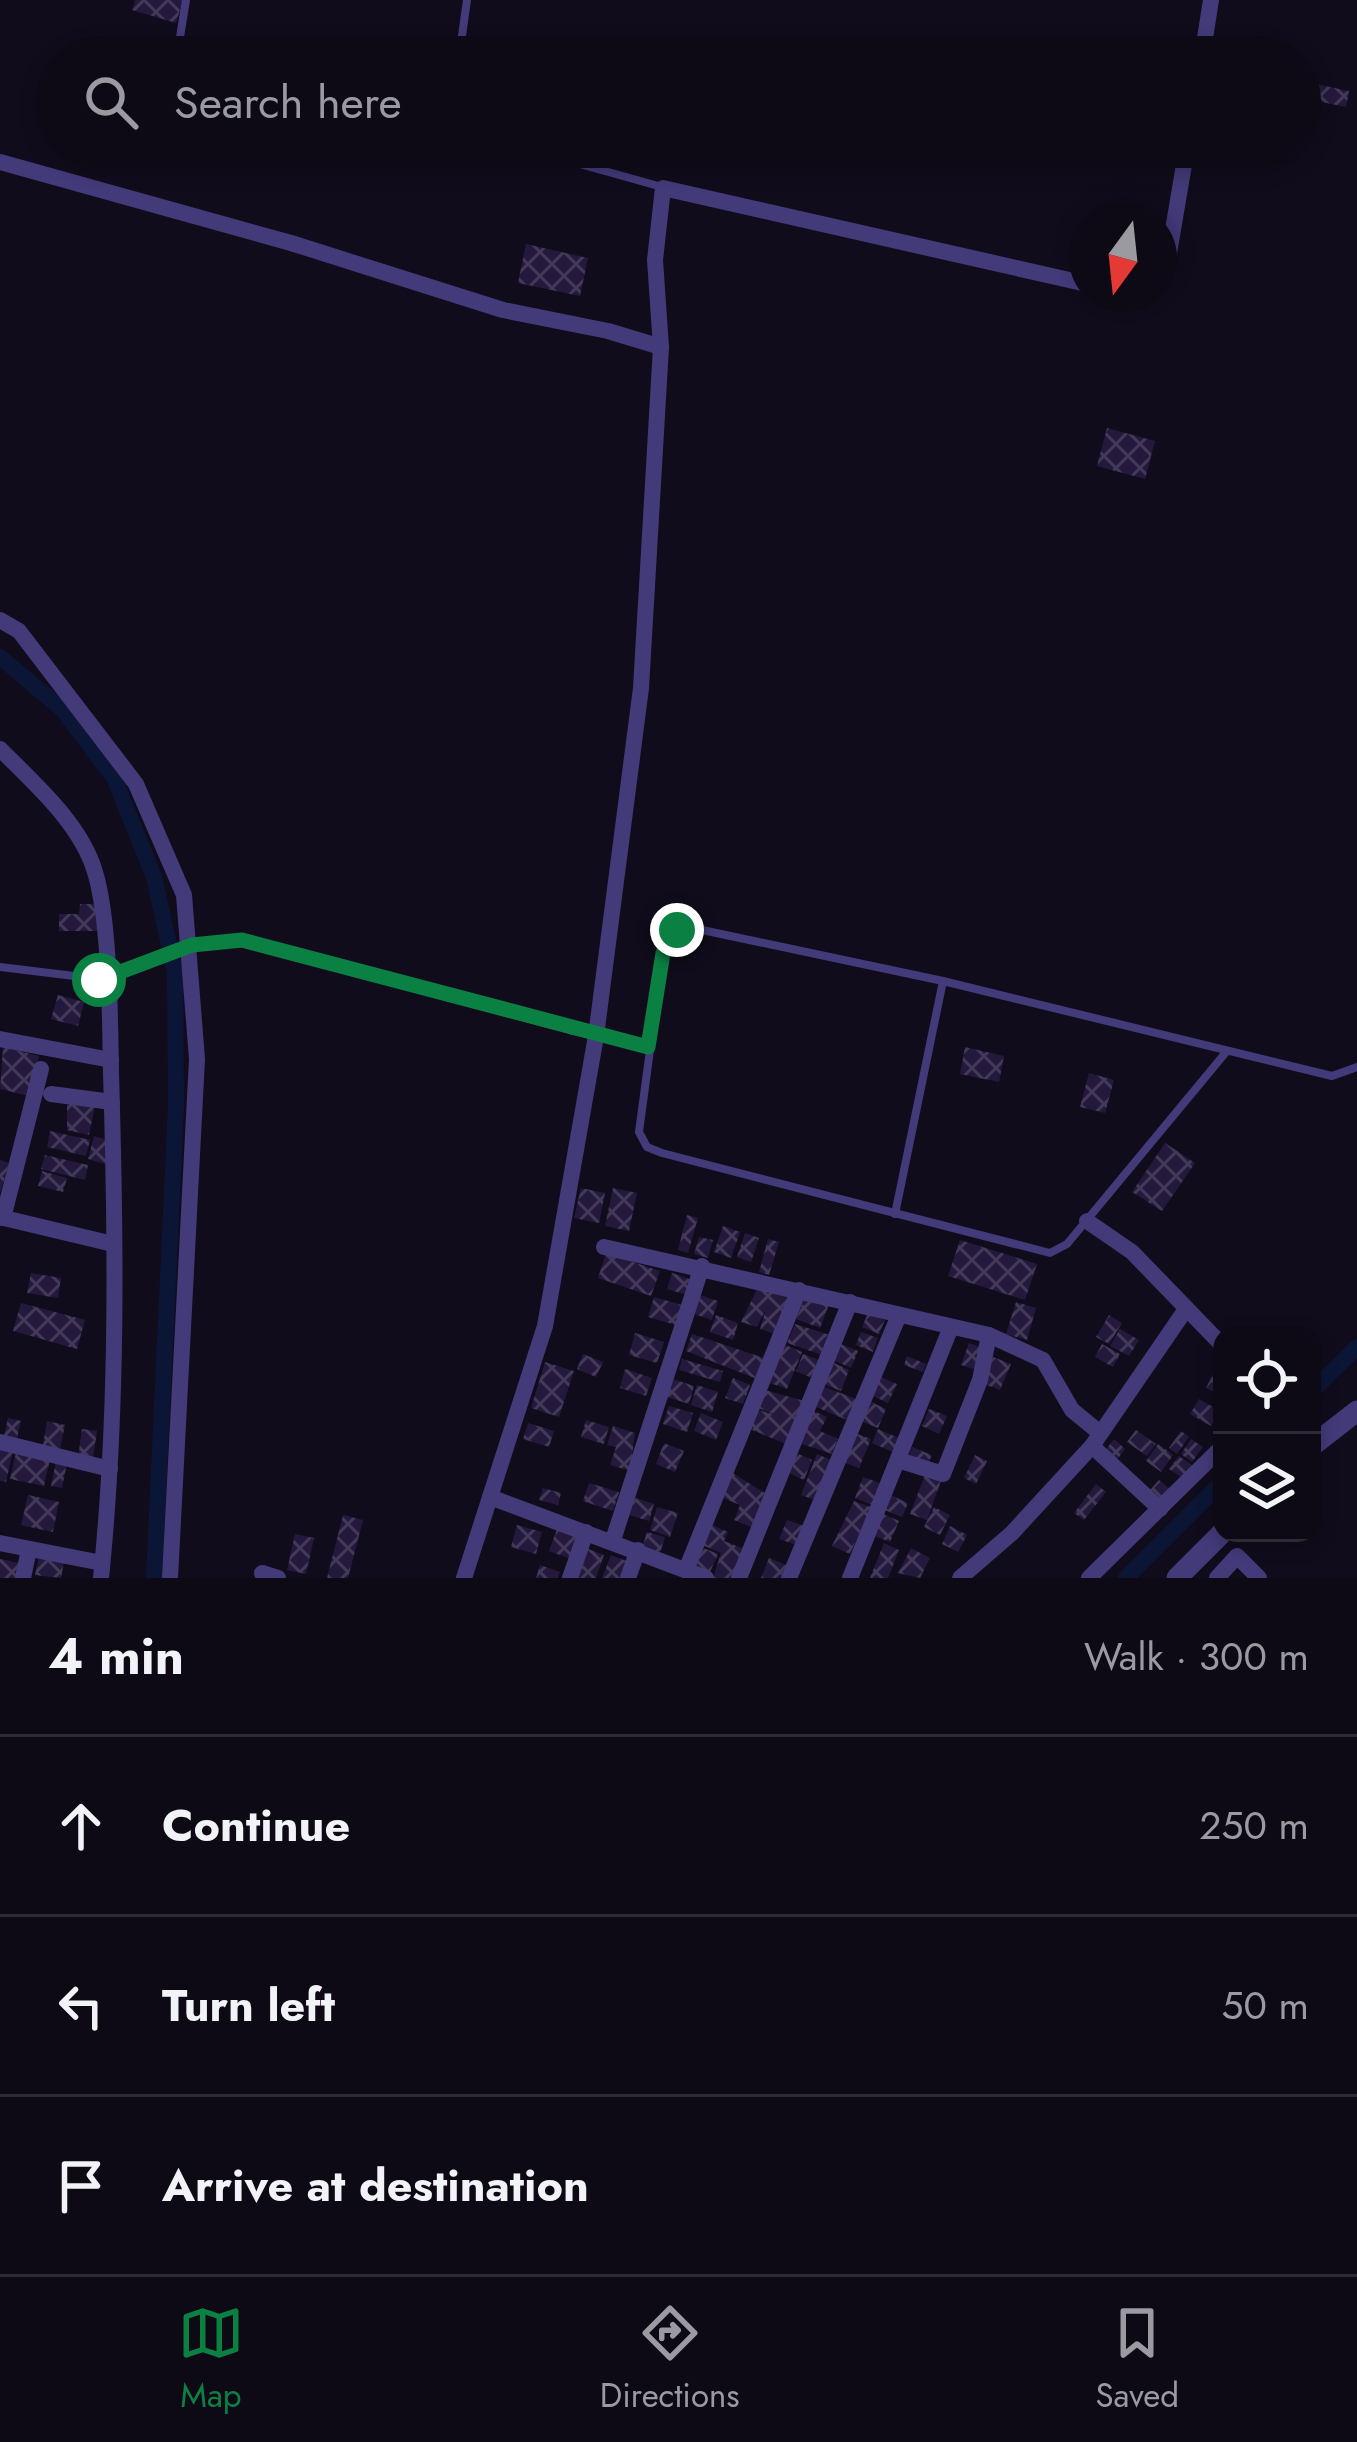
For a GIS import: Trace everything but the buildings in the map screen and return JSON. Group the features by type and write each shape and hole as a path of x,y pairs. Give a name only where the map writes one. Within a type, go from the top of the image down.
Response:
{"street":[{"path":"1205,36 1211,0"},
{"path":"0,162 291,243 503,310 661,347"},
{"path":"1177,206 1183,168"},
{"path":"464,1578 545,1326 596,1036 641,688 661,347 655,260 663,188 1069,280"},
{"path":"0,620 19,631 136,784 184,895 197,1059 170,1578"},
{"path":"0,749 79,840 95,872 111,1060 113,1244 110,1469 102,1571 0,1543"},
{"path":"0,1039 111,1060"},
{"path":"40,1069 1,1217 113,1244"},
{"path":"51,1094 112,1102"},
{"path":"1087,1221 1132,1252 1213,1336"},
{"path":"604,1247 989,1335 1043,1360 1072,1410 1160,1509"},
{"path":"614,1540 702,1266"},
{"path":"686,1570 799,1290"},
{"path":"739,1578 850,1302"},
{"path":"960,1578 1012,1533 1096,1439 1186,1309"},
{"path":"789,1578 899,1315"},
{"path":"850,1578 951,1327"},
{"path":"898,1460 943,1474 980,1380 989,1335"},
{"path":"1320,1434 1357,1411"},
{"path":"0,1442 110,1469"},
{"path":"1089,1578 1213,1456"},
{"path":"490,1497 706,1578"},
{"path":"570,1578 586,1532"},
{"path":"1213,1542 1185,1570 1214,1578 1237,1556 1259,1578"},
{"path":"23,1578 29,1549"},
{"path":"628,1578 638,1550"}],"lane":[{"path":"180,36 186,0"},
{"path":"462,36 467,0"},
{"path":"593,168 663,188"},
{"path":"1227,1051 1058,1252 647,1147 639,1132 667,941 688,927 943,981 1332,1076 1357,1066"},
{"path":"0,967 99,980 192,945 242,940 573,1031 648,1047"},
{"path":"895,1214 943,981"}],"waterway":[{"path":"0,657 62,709 114,778 154,877 175,972 176,1106 154,1578"},
{"path":"1321,1382 1357,1347"},
{"path":"1126,1578 1213,1491"}],"route":[{"path":"99,980 192,945 242,940 573,1031 648,1047 663,953 677,930"}]}
